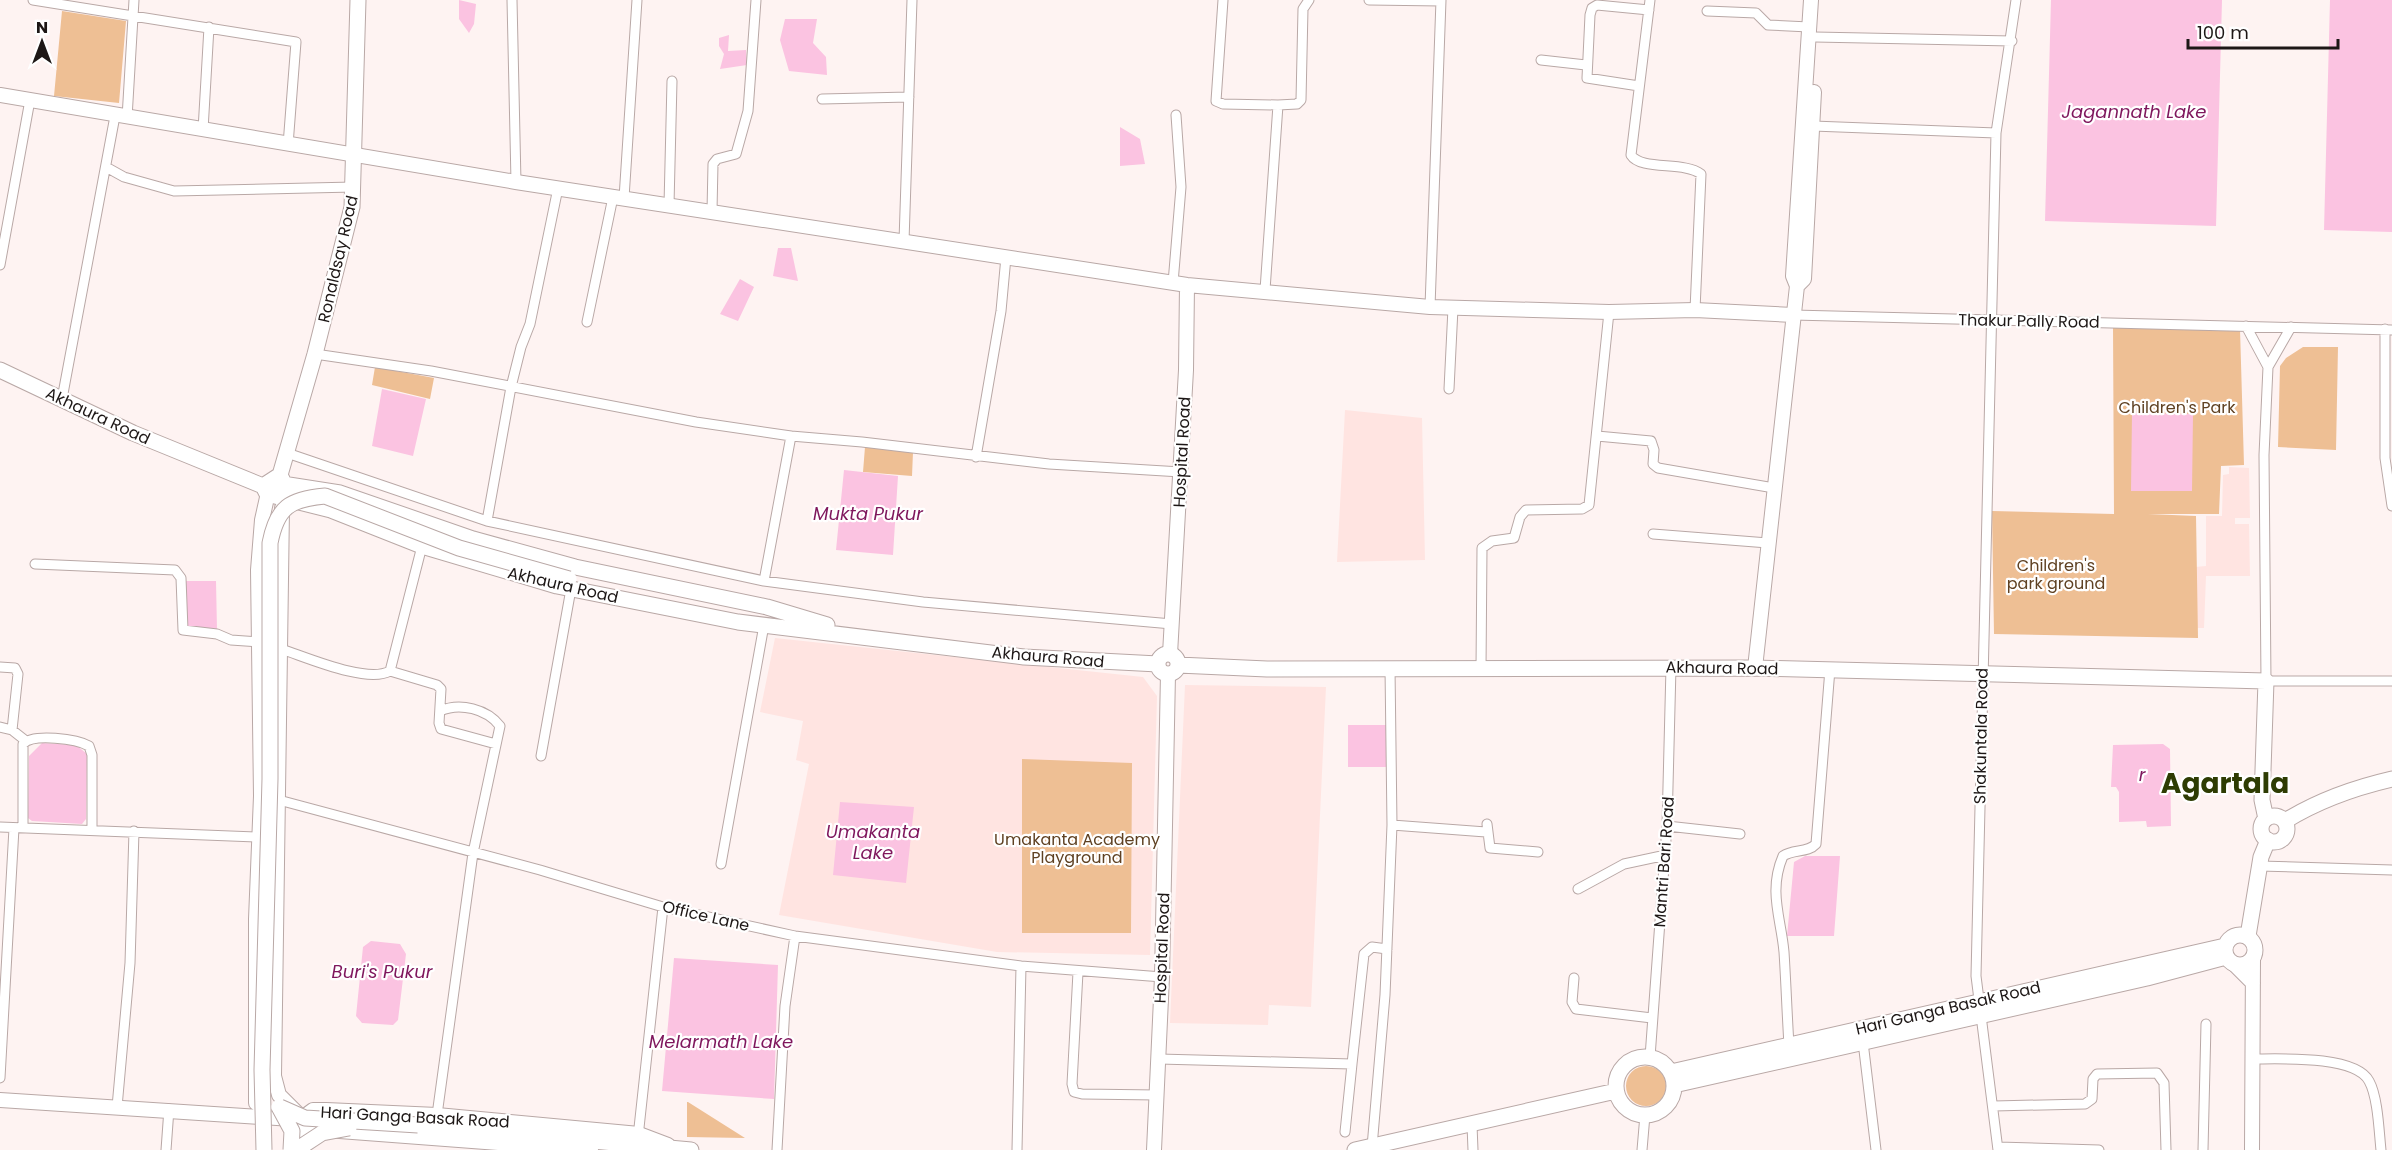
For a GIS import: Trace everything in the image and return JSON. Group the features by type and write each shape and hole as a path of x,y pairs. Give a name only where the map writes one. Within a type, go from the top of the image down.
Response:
{"main road":[{"name":"Ronaldsay Road","path":"275,487 287,453 341,258 354,187 358,0"},
{"name":"Akhaura Road","path":"0,370 64,394 133,433 422,546 570,584 764,625 1024,657 1267,669 1671,666 2266,681"},
{"name":"Akhaura Road","path":"275,487 339,493 473,539 575,567 767,608 867,636"},
{"path":"264,1150 262,1070 270,778 270,543 274,522 285,507 302,498 325,496 459,548 570,584 867,636"},
{"path":"2266,681 2262,800 2266,819 2261,830 2268,840 2276,841 2283,837 2287,830 2284,821 2274,816 2266,819"},
{"path":"2284,821 2310,806 2350,789 2392,779"},
{"path":"2248,936 2259,866 2268,840"},
{"path":"2234,935 2248,936 2255,944 2253,958 2245,964 2228,956 2234,935"},
{"name":"Hari Ganga Basak Road","path":"1673,1078 1790,1045 2228,956"},
{"name":"Hari Ganga Basak Road","path":"1673,1078 1863,1042 1979,1008"},
{"path":"264,1053 270,1094 280,1107 292,1131 291,1150"},
{"path":"1640,1057 1650,1057 1665,1065 1673,1078 1666,1106 1653,1114 1637,1114 1623,1105 1616,1091 1616,1082 1624,1065 1640,1057"},
{"path":"1355,1150 1616,1091"},
{"path":"280,1107 305,1118 637,1143 681,1150"},
{"path":"298,1150 322,1133 348,1128 418,1125"}],"street":[{"path":"33,0 296,42 288,145"},
{"path":"64,394 106,167 121,117 134,0"},
{"path":"512,0 516,182"},
{"path":"587,322 619,198 637,0"},
{"path":"712,211 713,164 717,159 736,154 748,111 756,0"},
{"path":"904,241 912,0"},
{"path":"1223,0 1216,101 1223,104 1278,105 1297,105 1301,100 1304,9 1310,0"},
{"path":"1369,0 1441,1 1430,307"},
{"path":"1755,668 1792,315 1797,286 1804,279 1813,126 1811,0"},
{"path":"1797,286 1792,276 1812,32 1818,0"},
{"name":"Shakuntala Road","path":"1998,1149 1979,1008 1982,675 1996,133 2012,41 2016,0"},
{"path":"1639,86 1590,79 1586,75 1590,15 1594,5 1649,5 1639,86 1631,150 1633,158 1639,162 1691,169 1701,174 1695,310"},
{"path":"1707,11 1756,13 1768,25 1812,32 2012,41"},
{"path":"203,130 209,27"},
{"path":"1541,60 1586,65"},
{"path":"669,205 672,81"},
{"path":"0,95 516,182 1187,285 1265,290 1430,307 1609,312 1695,310 1792,315"},
{"path":"822,99 909,97"},
{"path":"0,265 30,100"},
{"path":"1265,290 1278,105"},
{"path":"1173,283 1181,187 1176,115"},
{"path":"1813,126 1996,133"},
{"path":"106,167 124,177 174,191 354,187"},
{"path":"487,521 511,387 521,347 530,324 558,188"},
{"path":"976,457 1001,311 1006,257"},
{"name":"Hospital Road","path":"1154,1150 1162,977 1169,665 1181,472 1187,285"},
{"path":"1449,389 1453,308"},
{"path":"1481,669 1482,548 1492,541 1514,538 1520,517 1526,510 1587,508 1590,501 1609,312"},
{"name":"Thakur Pally Road","path":"1792,315 2389,329"},
{"path":"2246,326 2268,367"},
{"path":"2291,327 2268,367 2264,455 2266,681 2392,681"},
{"path":"2389,329 2385,458 2392,506"},
{"path":"315,354 400,366 696,422 791,436 862,442 976,457 1181,472"},
{"path":"764,581 791,436"},
{"path":"1597,436 1651,441 1654,450 1653,464 1658,468 1774,488"},
{"path":"287,453 487,521 764,581 923,602 1172,624"},
{"path":"259,1150 256,1118 256,954 261,796 259,541 275,487"},
{"path":"275,487 281,649 274,1076 279,1095 301,1119 298,1150"},
{"path":"1653,534 1768,543"},
{"path":"390,671 422,546"},
{"path":"35,564 175,570 181,578 183,630 217,634 231,640 258,642"},
{"path":"541,756 570,584"},
{"path":"721,864 764,625"},
{"path":"281,649 364,675 384,674 390,671 437,685 442,697 441,729 496,744"},
{"name":"Mantri Bari Road","path":"1650,1057 1666,855 1671,666"},
{"path":"0,667 15,668 18,675 12,730"},
{"path":"1372,1147 1387,949 1392,825 1390,668"},
{"path":"1790,1045 1783,950 1775,907 1777,882 1783,856 1792,851 1809,849 1816,844 1830,669"},
{"path":"437,1115 473,853 500,726 491,715 462,707 448,707 440,711"},
{"path":"0,727 12,730 26,741"},
{"path":"26,741 34,737 80,741 89,746 92,755 92,830"},
{"path":"0,1078 26,741"},
{"name":"Office Lane","path":"261,796 663,907 795,936 1021,966 1162,977"},
{"path":"1392,825 1487,827 1490,848 1538,852"},
{"path":"1667,826 1740,834"},
{"path":"0,827 259,837"},
{"path":"117,1107 130,963 134,831"},
{"path":"1578,889 1624,864 1666,855"},
{"path":"2259,866 2392,870"},
{"path":"637,1143 663,907"},
{"path":"777,1150 785,1006 795,936"},
{"path":"1345,1132 1364,954 1372,947 1387,949"},
{"path":"2228,956 2253,983"},
{"path":"2252,1150 2253,958"},
{"path":"1017,1150 1021,966"},
{"path":"1078,972 1072,1084 1074,1092 1157,1095"},
{"path":"1574,978 1572,1002 1576,1010 1652,1018"},
{"path":"2203,1150 2206,1024"},
{"path":"1863,1042 1876,1150"},
{"path":"1159,1059 1352,1064"},
{"path":"2253,1059 2341,1063 2363,1075 2369,1080 2381,1150"},
{"path":"1994,1106 2085,1104 2092,1099 2094,1079 2097,1074 2157,1072 2164,1083 2166,1150"},
{"path":"0,1100 169,1109 256,1118 301,1119"},
{"path":"166,1150 169,1109"},
{"name":"Hari Ganga Basak Road","path":"591,1150 454,1144 313,1129 301,1119 313,1110 437,1115 637,1143"},
{"path":"1642,1150 1645,1115"},
{"path":"1472,1125 1473,1150"},
{"path":"1998,1149 2099,1150"}],"shaded area":[{"path":"1345,410 1422,418 1425,560 1337,562"},
{"path":"2229,467 2249,468 2250,518 2235,518 2235,524 2249,524 2250,576 2206,576 2204,628 2194,628 2195,567 2206,566 2206,516 2222,516 2223,475 2229,474"},
{"path":"775,638 1143,677 1157,696 1150,955 997,952 779,915 809,764 796,760 803,721 760,712"},
{"path":"1185,685 1326,687 1311,1007 1269,1005 1268,1025 1170,1023"}],"green space":[{"path":"62,11 126,21 119,103 54,96"},
{"path":"2113,326 2240,329 2244,465 2221,466 2219,514 2148,514 2196,516 2198,638 1994,634 1992,511 2114,514"},
{"path":"2303,347 2338,347 2336,450 2278,447 2280,366 2286,358"},
{"path":"375,367 434,378 430,399 372,385"},
{"path":"865,447 913,452 912,476 863,472"},
{"name":"Umakanta Academy Playground","path":"1022,759 1132,763 1131,933 1022,933"},
{"path":"1646,1066 1660,1072 1666,1086 1660,1100 1646,1106 1632,1100 1626,1086 1632,1072"},
{"path":"688,1102 745,1138 687,1137"}],"water":[{"path":"459,0 476,4 474,24 469,33 459,19"},
{"name":"Jagannath Lake","path":"2051,0 2222,0 2216,226 2045,221"},
{"path":"2330,0 2392,0 2392,232 2324,230"},
{"path":"785,19 817,19 813,43 826,57 827,75 789,71 780,40"},
{"path":"729,35 728,51 746,50 747,65 720,69 724,54 719,46 719,38"},
{"path":"1120,127 1140,139 1145,164 1120,166"},
{"path":"778,248 791,248 798,281 773,276"},
{"path":"740,279 754,287 738,321 720,314"},
{"path":"382,389 426,399 413,456 372,446"},
{"path":"2132,413 2193,414 2192,491 2131,491"},
{"name":"Mukta Pukur","path":"844,470 898,476 893,555 836,550"},
{"path":"185,581 216,581 217,630 183,629"},
{"path":"1348,725 1389,725 1389,767 1348,767"},
{"path":"42,743 76,745 87,754 86,819 82,824 32,821 28,818 29,756"},
{"name":"r","path":"2163,744 2170,749 2171,826 2147,827 2146,821 2119,822 2119,792 2116,787 2111,787 2113,745"},
{"name":"Umakanta Lake","path":"840,802 914,807 906,883 833,875"},
{"path":"1805,856 1840,856 1834,936 1787,936 1794,862"},
{"name":"Buri's Pukur","path":"371,941 400,944 406,954 398,1020 393,1025 362,1023 356,1016 363,947"},
{"name":"Melarmath Lake","path":"674,958 778,965 774,1099 662,1091"}],"district":[{"name":"Agartala","path":"2225,783"}],"park label":[{"name":"Children's Park","path":"2177,407"},
{"name":"Children's park ground","path":"2056,574"}]}
